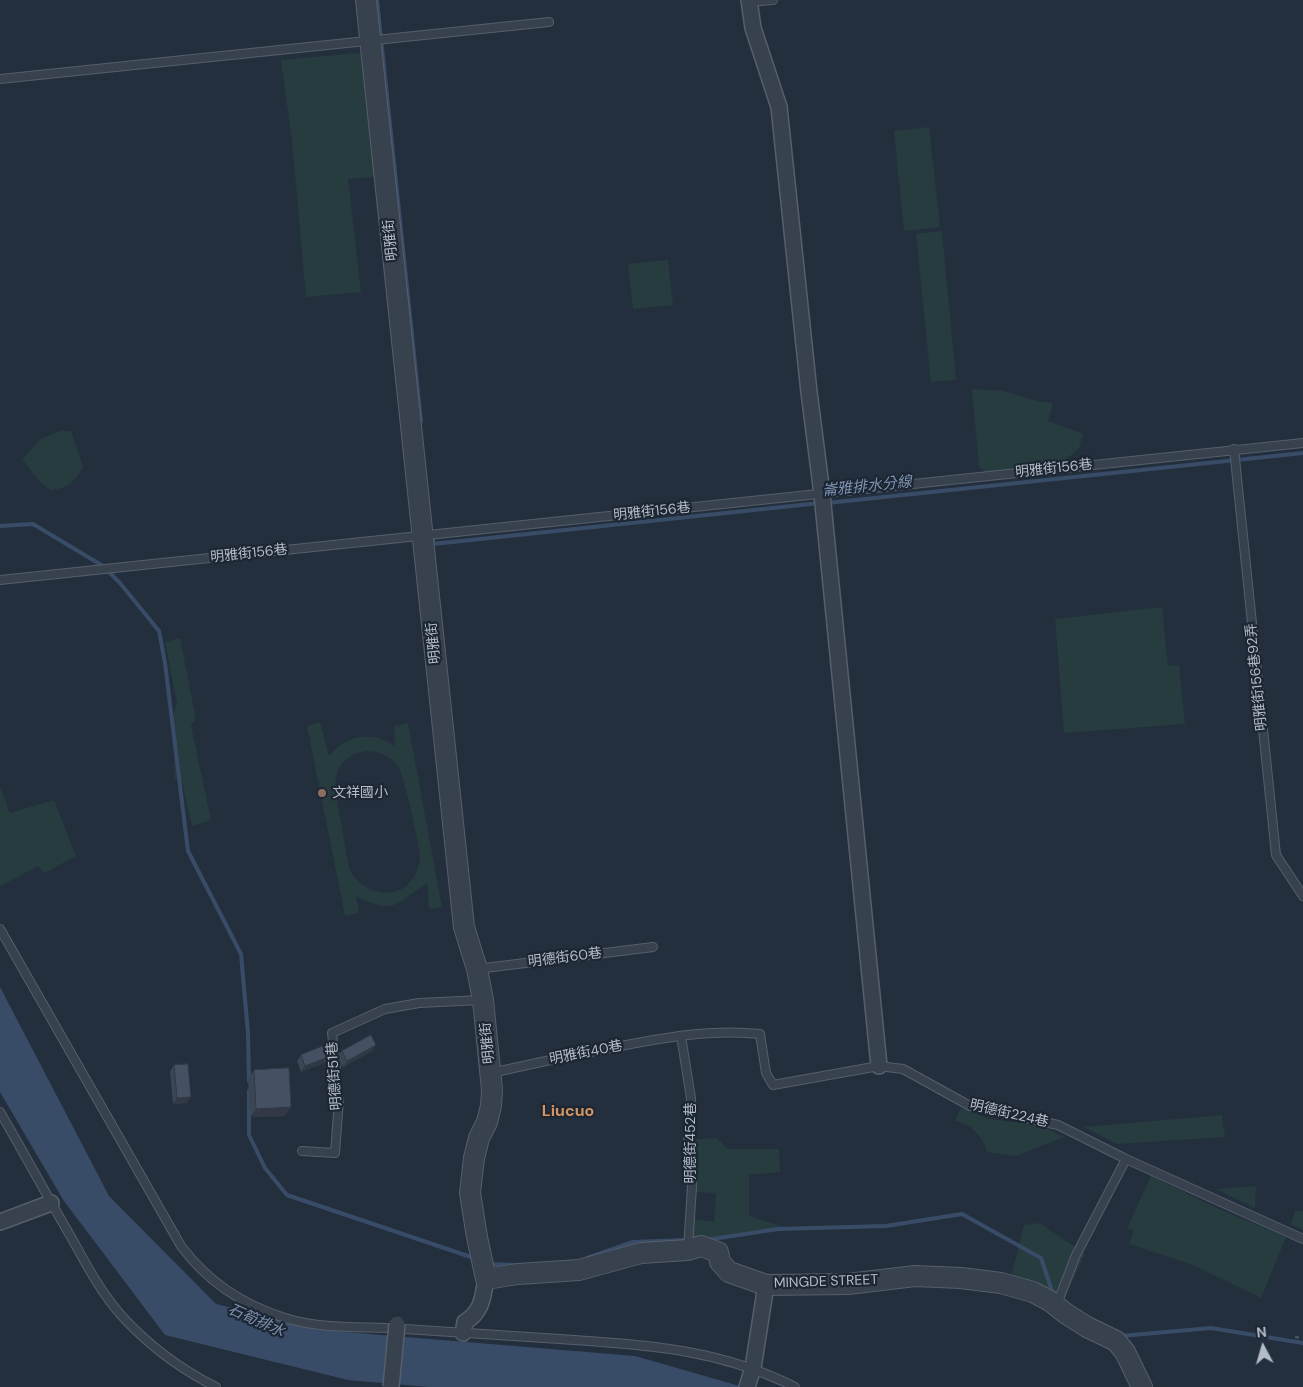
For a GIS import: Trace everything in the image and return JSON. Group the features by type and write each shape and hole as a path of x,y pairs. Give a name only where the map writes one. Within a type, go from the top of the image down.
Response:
{"street":[{"name":"明雅街","path":"366,0 464,928 477,969 483,1000 491,1073 491,1106 474,1158 470,1192 486,1279"},
{"path":"749,1 753,28 779,107 809,392 822,494 879,1066"},
{"path":"0,1222 51,1203"},
{"name":"MINGDE STREET","path":"486,1279 518,1274 579,1270 641,1253 688,1250 701,1246 718,1252 720,1262 730,1272 766,1285 848,1284 915,1276 961,1278 1001,1283 1033,1292 1087,1327 1116,1341 1125,1352 1142,1387"},
{"path":"462,1332 465,1322 474,1316 481,1306 486,1279"},
{"path":"747,1387 753,1368 766,1285"},
{"path":"391,1387 396,1324"}],"lane":[{"path":"749,1 773,0"},
{"path":"0,79 549,22"},
{"name":"明雅街156巷","path":"0,580 1303,443"},
{"name":"明雅街156巷92弄","path":"1234,449 1276,855 1303,896"},
{"path":"0,929 181,1246 207,1276 225,1290 249,1304 302,1323 336,1327 401,1328 667,1348 710,1356 753,1368 795,1387"},
{"name":"明德街60巷","path":"477,969 653,947"},
{"name":"明德街51巷","path":"302,1151 335,1152 338,1100 333,1078 336,1067 332,1033 385,1009 419,1003 483,1000"},
{"name":"明德街224巷","path":"681,1036 740,1032 760,1034 766,1073 773,1085 879,1066 903,1069 970,1106 1058,1125 1126,1159 1303,1239"},
{"name":"明雅街40巷","path":"491,1073 634,1043 681,1036"},
{"name":"明德街452巷","path":"681,1036 692,1098 688,1138 692,1187 688,1250"},
{"path":"0,1112 98,1284 120,1313 149,1343 167,1358 216,1387"},
{"path":"1056,1306 1076,1254 1126,1159"}],"path":[{"path":"1295,1337 1303,1338"}],"green space":[{"path":"370,52 383,176 348,179 361,292 306,297 292,141 281,60"},
{"path":"929,127 940,227 904,231 894,131"},
{"path":"942,231 956,380 931,382 916,234"},
{"path":"668,260 673,305 633,309 628,264"},
{"path":"972,389 1004,391 1036,401 1053,403 1048,421 1083,434 1079,448 1061,464 986,473 979,467"},
{"path":"60,431 71,431 83,467 77,477 67,486 51,490 40,482 22,459 41,439"},
{"path":"1162,607 1168,666 1179,665 1185,724 1064,733 1055,619"},
{"path":"180,638 196,720 191,725 211,820 192,826 182,782 174,779 176,757 171,722 177,703 165,642"},
{"path":"320,722 329,756 344,743 360,737 378,738 395,746 394,726 408,723 442,907 429,909 427,883 394,905 379,905 356,896 359,913 345,916 307,726","holes":["370,751 387,756 395,762 401,772 420,856 413,879 405,887 385,893 374,891 364,886 349,868 336,796 336,776 344,761 353,755"]},
{"path":"0,787 10,813 54,800 76,856 45,873 38,866 0,886"},
{"path":"961,1108 989,1119 1039,1125 1064,1137 1016,1156 987,1152 976,1132 966,1125 955,1121"},
{"path":"1222,1115 1225,1137 1117,1144 1084,1127"},
{"path":"717,1138 727,1149 779,1149 780,1172 749,1175 749,1216 781,1226 781,1230 724,1239 693,1238 694,1219 714,1222 716,1193 696,1192 696,1139"},
{"path":"1151,1176 1217,1208 1286,1237 1261,1298 1193,1265 1129,1244 1134,1231 1127,1228"},
{"path":"1256,1186 1255,1208 1216,1189"},
{"path":"1295,1211 1303,1211 1303,1230 1291,1224"},
{"path":"1040,1223 1085,1254 1063,1302 1010,1281 1024,1225"}],"water":[{"name":"石筍排水","path":"0,987 109,1196 216,1304 321,1330 635,1356 743,1387 429,1387 348,1380 165,1335 64,1201 0,1092"}],"building":[{"path":"371,1035 376,1045 347,1061 342,1051"},
{"path":"328,1044 333,1055 305,1066 301,1055"},
{"path":"188,1064 191,1097 177,1098 174,1065"},
{"path":"289,1068 291,1107 256,1109 254,1070"}],"waterway":[{"path":"377,0 421,421"},
{"name":"崙雅排水分線","path":"827,503 1303,453"},
{"name":"崙雅排水分線","path":"433,539 433,544 820,503"},
{"path":"0,526 33,524 103,566 120,583 159,631 165,663 188,851 241,954 248,1033 249,1081"},
{"path":"249,1091 249,1135 265,1168 287,1195 474,1258"},
{"path":"706,1240 778,1229 886,1226 962,1214 1041,1258 1053,1294"},
{"path":"587,1258 633,1242 687,1240"},
{"path":"490,1264 515,1265"},
{"path":"1121,1336 1211,1328 1303,1343"}],"place":[{"name":"文祥國小","path":"322,793"}],"district":[{"name":"Liucuo","path":"568,1112"}]}
